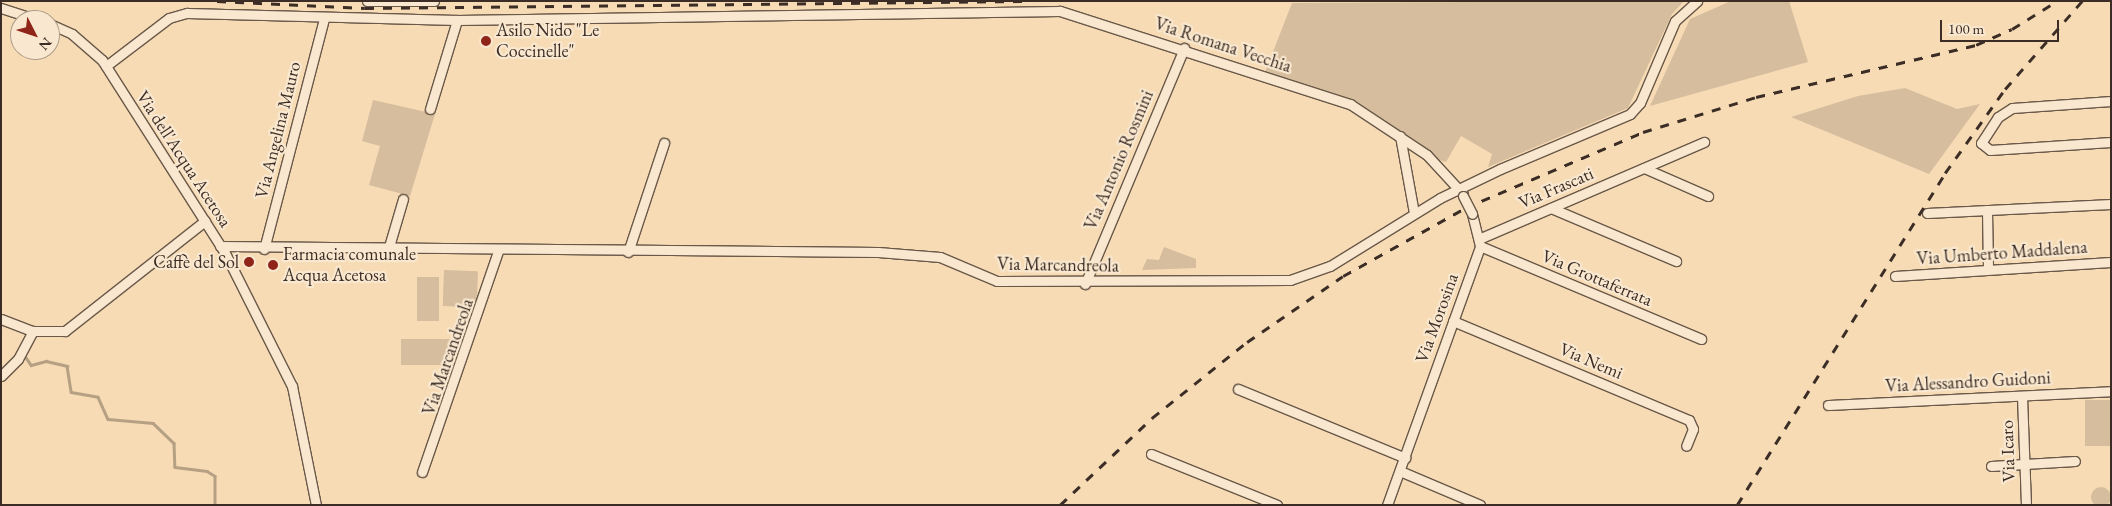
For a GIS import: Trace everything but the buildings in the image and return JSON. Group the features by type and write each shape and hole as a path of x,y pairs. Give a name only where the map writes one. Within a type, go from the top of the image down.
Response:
{"street":[{"path":"367,1 434,1"},
{"name":"Via Marcandreola","path":"220,246 264,249 930,255 948,259 990,280 1085,284 1296,279 1330,266 1440,198 1462,193 1506,165 1633,112 1675,21 1697,1"},
{"name":"Via Romana Vecchia","path":"106,66 178,14 457,20 1051,10 1184,48 1348,102 1400,136 1450,176 1462,193"},
{"name":"Via Angelina Mauro","path":"264,249 324,18"},
{"path":"430,109 457,20"},
{"name":"Via dell'Acqua Acetosa","path":"60,30 87,45 106,66 220,246 292,386 316,505"},
{"name":"Via Antonio Rosmini","path":"1085,284 1184,48"},
{"path":"2111,101 2009,109 1983,137 1982,146 1990,150 2111,142"},
{"path":"1400,136 1414,213"},
{"name":"Via Frascati","path":"1481,242 1551,208 1704,142"},
{"path":"628,252 664,143"},
{"path":"1644,168 1708,196"},
{"path":"1440,198 1450,176"},
{"path":"1462,193 1472,214 1481,242"},
{"path":"388,250 404,199"},
{"path":"1927,213 2111,204"},
{"path":"1551,208 1676,261"},
{"path":"1987,210 1988,268"},
{"path":"1,319 33,331 65,331 205,222"},
{"name":"Via Morosina","path":"1387,505 1481,242"},
{"name":"Via Grottaferrata","path":"1481,242 1701,339"},
{"name":"Via Marcandreola","path":"422,472 498,251"},
{"name":"Via Umberto Maddalena","path":"1895,276 1988,268 2111,262"},
{"name":"Via Nemi","path":"1453,321 1689,420 1693,429 1686,446"},
{"path":"1,376 18,359 33,331"},
{"path":"1238,389 1405,458"},
{"name":"Via Alessandro Guidoni","path":"1828,405 2111,390"},
{"name":"Via Icaro","path":"2022,396 2026,505"},
{"path":"1152,454 1277,505"},
{"path":"1991,466 2075,461"},
{"path":"1400,472 1480,505"}],"shaded area":[{"path":"1684,1 1672,14 1628,108 1488,167 1492,154 1461,136 1446,162 1431,158 1350,104 1264,75 1292,3"},
{"path":"1731,1 1789,1 1808,62 1650,106 1690,19"},
{"path":"1905,88 1957,109 1980,104 1929,174 1791,117 1858,96"},
{"path":"373,100 435,114 410,196 369,185 380,146 362,141"},
{"path":"1164,247 1196,259 1196,268 1142,270 1147,259 1159,260"},
{"path":"444,270 478,271 477,307 443,306"},
{"path":"417,277 439,277 439,321 417,321"},
{"path":"401,339 451,339 451,365 401,365"},
{"path":"2085,400 2111,400 2111,446 2085,446"},
{"path":"2101,487 2108,490 2111,497 2108,504 2101,507 2094,504 2091,497 2094,490"}],"waterway":[{"path":"25,356 31,365 46,361 67,366 71,392 98,397 108,419 153,423 174,443 175,467 207,471 215,476 215,505"}],"railway":[{"path":"217,1 365,8 1022,1"},
{"path":"1060,505 1152,418 1247,342 1343,276 1465,208 1643,132 1756,97 1976,45 2012,29 2057,1"},
{"path":"1737,505 1945,173 2005,89 2082,1"}],"place":[{"name":"Asilo Nido \"Le Coccinelle\"","path":"486,41"},
{"name":"Caffè del Sol","path":"249,262"},
{"name":"Farmacia comunale Acqua Acetosa","path":"273,265"}]}
